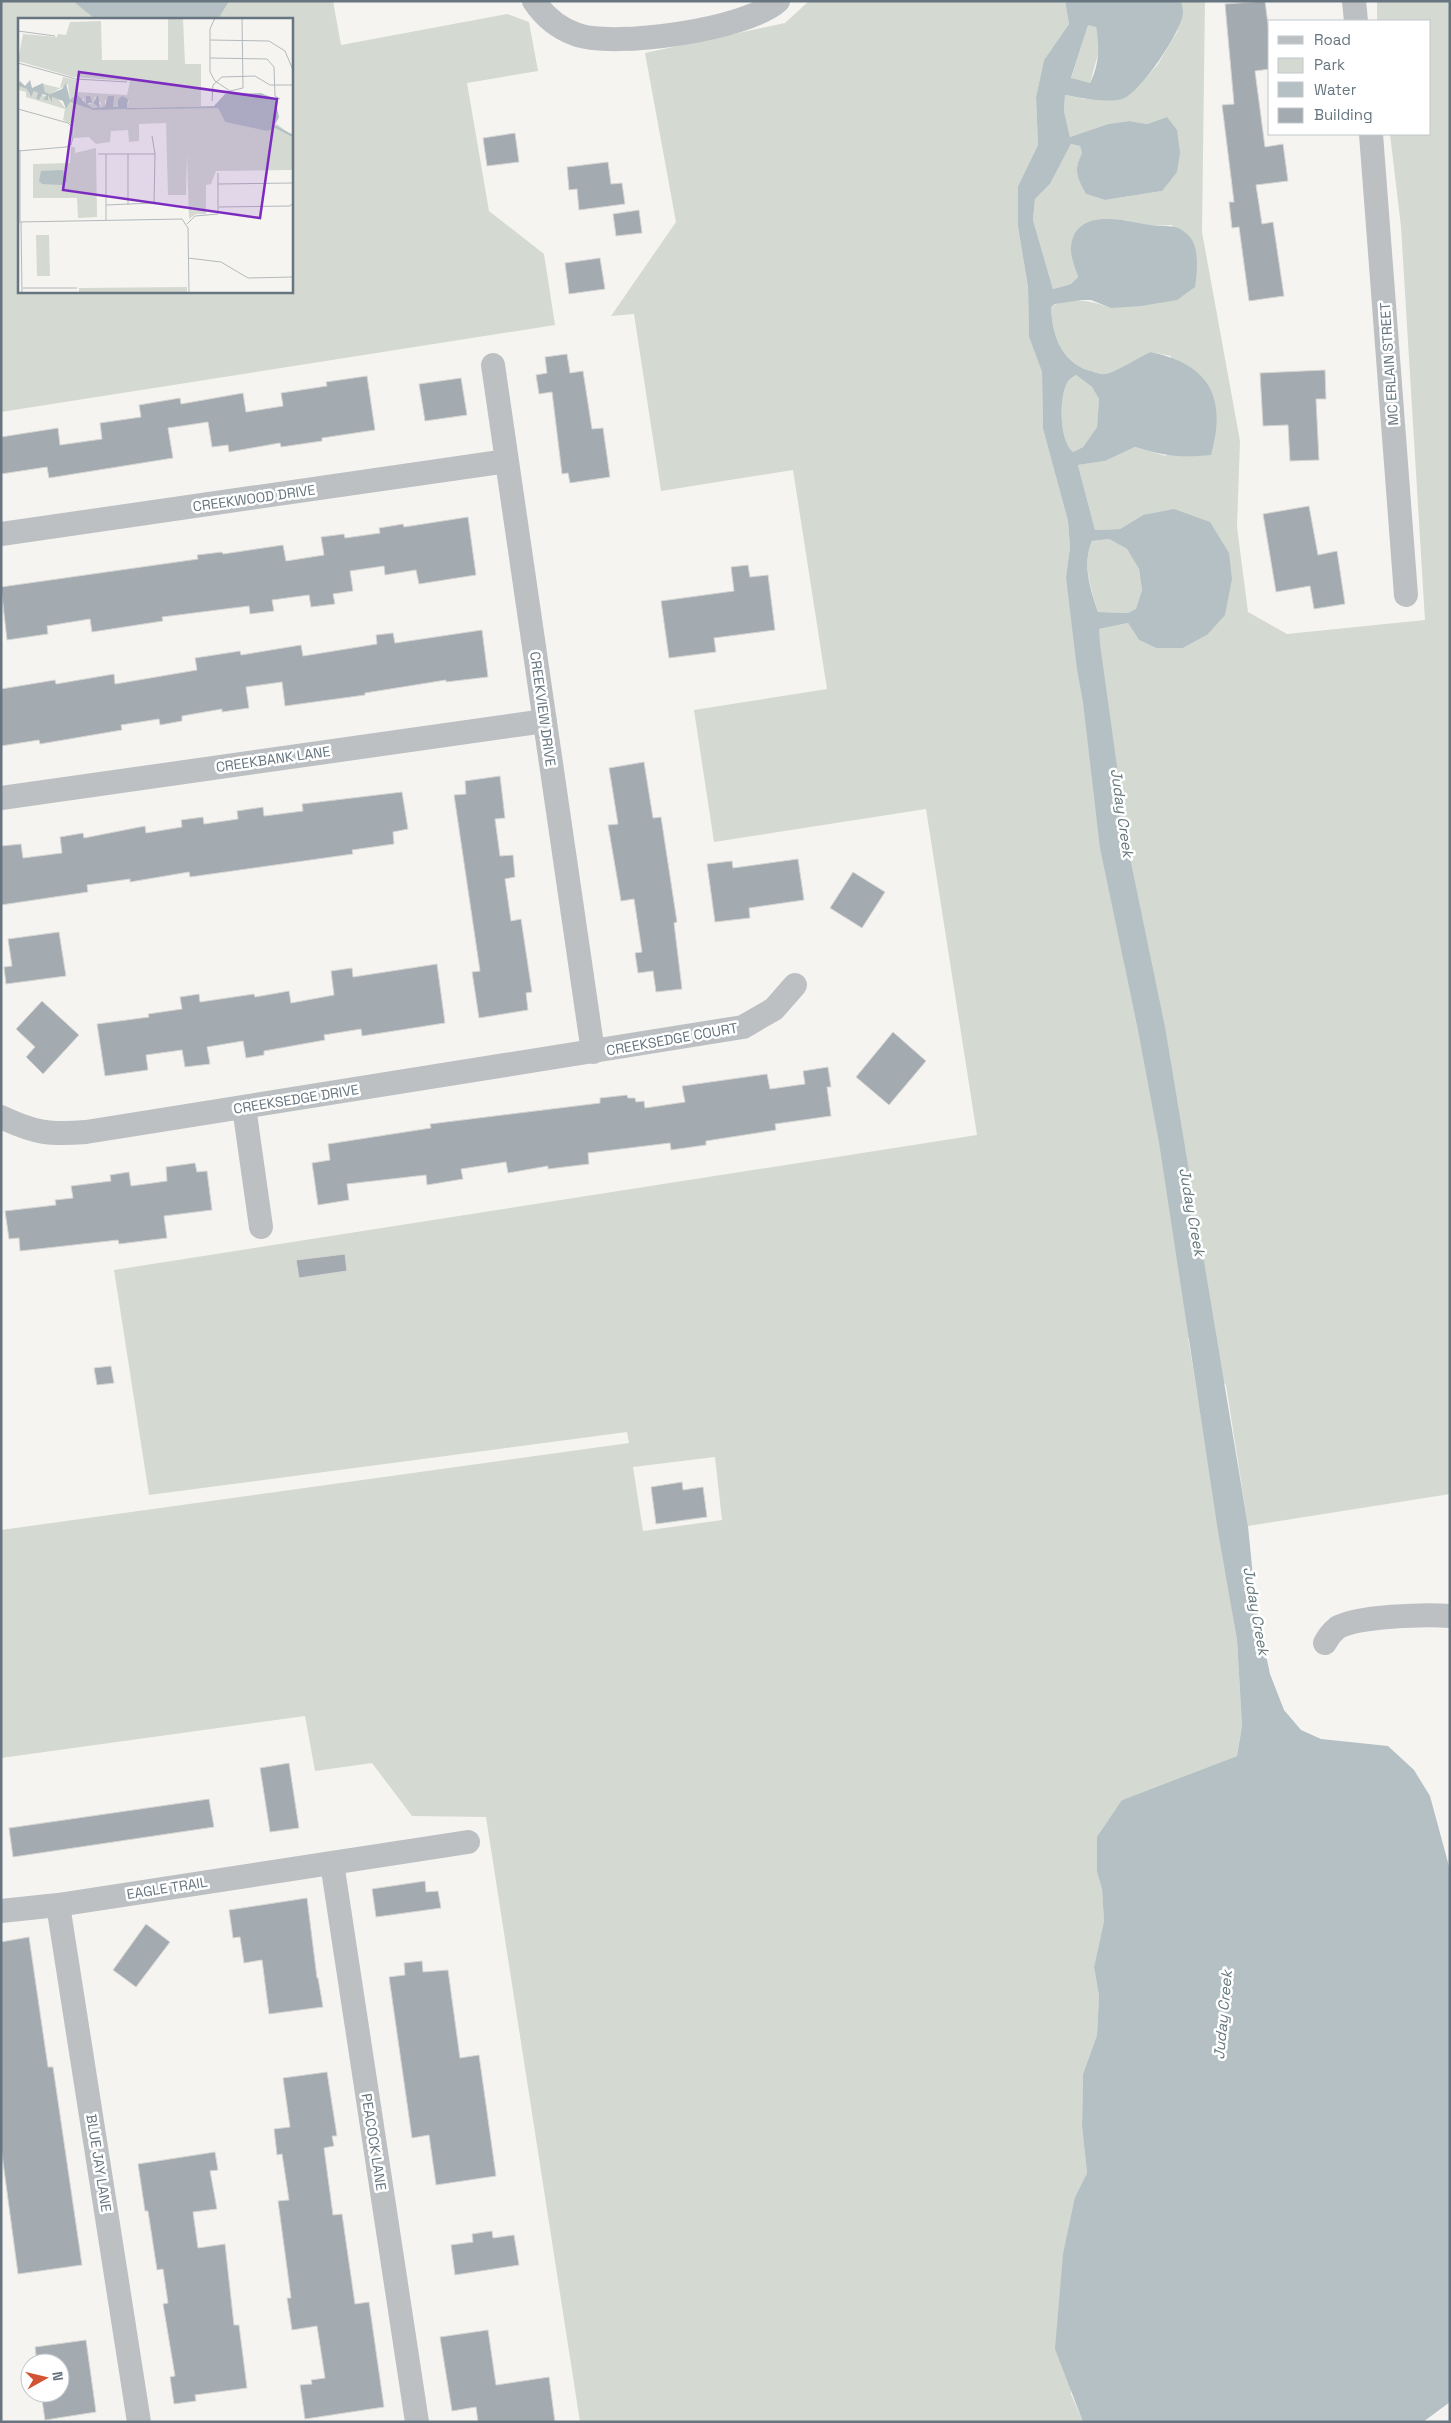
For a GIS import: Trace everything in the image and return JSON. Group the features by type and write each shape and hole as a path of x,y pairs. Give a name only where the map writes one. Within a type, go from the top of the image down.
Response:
{"street":[{"path":"534,1 555,24 576,35 618,40 649,37 731,23 755,15 778,1"},
{"path":"1354,1 1356,20"},
{"name":"MC ERLAIN STREET","path":"1371,135 1406,595"},
{"name":"CREEKVIEW DRIVE","path":"492,365 508,461 593,1052"},
{"name":"CREEKWOOD DRIVE","path":"1,534 508,461"},
{"name":"CREEKBANK LANE","path":"1,798 545,721"},
{"name":"CREEKSEDGE COURT","path":"593,1052 743,1027 774,1009 794,985"},
{"name":"CREEKSEDGE DRIVE","path":"1,1117 26,1129 44,1133 64,1133 244,1107 593,1052"},
{"path":"244,1107 261,1227"},
{"path":"1325,1643 1331,1634 1347,1624 1397,1616 1450,1616"},
{"name":"EAGLE TRAIL","path":"1,1912 58,1905 468,1842"},
{"name":"PEACOCK LANE","path":"332,1863 416,2422"},
{"name":"BLUE JAY LANE","path":"58,1905 138,2422"}],"green space":[{"path":"1,1 333,1 341,45 507,14 529,22 538,71 467,83 489,211 544,254 555,325 1,412"},
{"path":"809,1 1065,1 1069,24 1044,60 1036,97 1038,145 1018,186 1018,227 1028,287 1029,337 1042,372 1043,429 1068,521 1070,547 1066,577 1099,629 1128,623 1139,640 1156,648 1183,648 1207,635 1143,515 1120,529 1095,530 1078,465 1105,461 1135,447 1166,456 1171,356 1151,352 1110,373 1101,374 1087,370 1070,360 1064,353 1053,326 1051,307 1065,301 1081,300 1111,308 1173,225 1153,226 1125,220 1071,248 1078,277 1071,284 1053,289 1033,220 1035,199 1050,184 1071,144 1080,146 1082,153 1079,159 1077,174 1086,194 1105,200 1162,191 1167,117 1147,124 1129,121 1108,124 1070,137 1064,111 1065,95 1084,99 1138,87 1158,64 1177,32 1183,13 1181,1 1205,1 1202,232 1240,441 1237,527 1248,612 1287,634 1425,620 1401,227 1390,135 1431,135 1431,20 1377,20 1377,1 1450,1 1450,1494 1248,1526 1226,1385 1188,1337 1237,1640 1242,1726 1237,1756 1122,1800 1097,1872 1102,1889 1104,1921 1094,1967 1099,1996 1097,2035 1083,2074 1082,2126 1087,2173 1075,2197 1071,2394 1083,2422 580,2422 486,1817 412,1816 372,1763 315,1771 305,1716 1,1758 1,1530 629,1443 627,1432 149,1495 114,1270 977,1135 926,809 714,842 694,710 827,689 793,470 661,491 634,314 611,316 676,222 645,53 785,23","holes":["715,1457 722,1520 643,1531 633,1467"]},
{"path":"1088,24 1096,27 1100,47 1090,83 1071,79"},
{"path":"1076,375 1092,387 1099,399 1097,427 1083,447 1073,452 1065,438 1062,409 1064,390 1070,379"},
{"path":"1109,539 1127,549 1139,569 1142,590 1136,610 1128,613 1098,612 1090,586 1088,559 1092,541"}],"water":[{"path":"73,1 229,1 219,18 94,18"},
{"name":"Juday Creek","path":"1065,1 1181,1 1183,8 1181,22 1168,47 1149,74 1130,95 1116,100 1094,100 1065,95 1064,111 1070,137 1108,124 1129,121 1147,124 1167,117 1177,130 1180,153 1177,172 1162,191 1105,200 1086,194 1077,174 1079,159 1082,153 1080,146 1071,144 1050,184 1035,199 1033,220 1053,289 1071,284 1078,277 1071,251 1074,234 1081,226 1091,221 1115,219 1156,226 1175,227 1189,236 1195,247 1197,268 1195,287 1177,300 1141,306 1111,308 1091,300 1082,300 1055,304 1051,307 1052,317 1056,336 1064,353 1070,360 1087,370 1105,374 1151,352 1188,365 1200,375 1209,387 1215,400 1217,416 1211,455 1172,456 1135,447 1105,461 1078,465 1095,530 1120,529 1143,515 1174,509 1210,522 1229,553 1232,579 1225,615 1207,635 1183,648 1156,648 1139,640 1128,623 1099,629 1100,644 1129,853 1165,1027 1248,1526 1256,1607 1270,1674 1284,1710 1301,1730 1321,1739 1388,1746 1414,1770 1430,1796 1450,1870 1450,2402 1423,2422 1083,2422 1055,2349 1063,2254 1075,2197 1087,2173 1082,2126 1083,2074 1097,2035 1099,1996 1094,1967 1104,1921 1102,1889 1097,1872 1097,1837 1122,1800 1237,1756 1242,1726 1237,1640 1218,1531 1159,1142 1100,848 1066,577 1070,547 1068,521 1043,429 1042,372 1029,337 1028,287 1018,227 1018,186 1038,145 1036,97 1044,60 1069,24","holes":["1088,25 1096,27 1098,42 1097,63 1090,83 1071,78","1076,375 1092,387 1099,399 1097,427 1083,447 1073,452 1065,438 1062,419 1064,390 1070,379","1109,539 1127,549 1139,569 1142,590 1136,609 1128,613 1098,612 1087,568 1092,541"]}],"building":[{"path":"1265,1 1268,24 1268,69 1255,71 1265,147 1283,144 1288,181 1256,185 1262,224 1273,222 1284,296 1249,301 1239,227 1232,228 1229,202 1234,202 1222,105 1234,104 1225,4"},
{"path":"515,133 519,162 487,166 483,138"},
{"path":"608,162 611,184 622,183 625,204 579,210 577,189 569,190 567,167"},
{"path":"639,210 642,233 616,236 613,214"},
{"path":"600,258 605,289 569,294 565,263"},
{"path":"567,354 570,373 583,371 592,429 603,428 610,477 570,483 568,473 562,474 552,392 539,394 536,375 547,373 545,357"},
{"path":"1325,370 1326,399 1316,399 1319,460 1290,461 1288,425 1263,426 1260,373"},
{"path":"367,376 375,430 322,438 322,441 281,447 280,443 229,452 228,445 212,447 208,422 168,428 173,458 49,478 47,467 1,474 1,437 58,428 60,445 102,439 100,423 141,417 139,405 180,398 181,404 243,393 246,412 283,406 281,393 327,386 326,382"},
{"path":"461,378 467,415 425,421 419,384"},
{"path":"1309,506 1318,555 1337,551 1345,604 1314,609 1310,586 1276,592 1263,514"},
{"path":"468,517 476,575 419,584 416,570 385,575 384,566 350,571 353,591 333,594 335,604 311,607 309,595 272,600 274,611 250,614 249,606 162,617 163,621 92,632 90,619 47,626 48,634 7,640 1,587 198,559 197,555 222,552 223,554 283,545 286,561 324,555 321,537 344,534 345,538 380,533 379,528 403,524 404,527"},
{"path":"748,565 750,577 768,575 775,630 714,638 716,652 669,658 661,601 734,591 731,567"},
{"path":"482,630 488,677 446,682 446,680 365,693 365,695 285,706 282,682 246,687 249,708 222,712 222,709 182,716 182,721 160,725 159,719 121,725 122,730 40,744 39,740 1,746 1,689 55,680 56,684 114,674 115,684 197,670 195,658 240,651 241,655 301,645 303,656 377,644 376,635 393,633 395,643"},
{"path":"644,762 653,818 661,817 677,922 674,923 682,989 656,992 653,971 638,973 635,953 642,952 634,899 621,901 608,825 618,824 609,768"},
{"path":"500,776 505,818 495,819 500,856 513,855 515,877 505,879 511,921 521,919 532,992 526,993 528,1010 479,1018 472,972 480,971 454,795 466,794 465,781"},
{"path":"402,792 408,829 393,832 394,844 352,850 353,854 190,877 189,872 130,882 130,879 87,885 88,892 1,905 1,846 21,844 23,858 62,853 60,837 83,833 84,838 145,826 146,833 182,827 181,820 203,817 204,824 238,819 237,811 263,807 264,816 303,811 302,804"},
{"path":"798,859 804,900 749,908 750,918 715,922 707,864 732,861 733,868"},
{"path":"853,872 885,892 862,928 830,908"},
{"path":"59,932 66,976 6,984 4,967 12,966 8,939"},
{"path":"437,964 445,1023 362,1036 361,1029 324,1035 325,1040 264,1051 264,1055 246,1058 243,1041 207,1047 210,1064 185,1067 182,1050 146,1055 148,1070 105,1076 97,1024 149,1017 148,1014 182,1009 180,997 199,994 200,1002 254,994 255,997 289,991 291,1003 334,995 331,971 352,968 353,977"},
{"path":"42,1001 79,1035 43,1074 26,1057 35,1047 16,1029"},
{"path":"893,1032 926,1061 889,1105 856,1077"},
{"path":"828,1067 831,1087 827,1087 831,1116 775,1124 776,1130 706,1141 706,1145 671,1150 670,1143 588,1153 589,1164 548,1169 548,1166 508,1173 506,1162 461,1169 463,1179 427,1185 426,1175 347,1184 349,1200 318,1205 312,1163 330,1160 328,1144 431,1128 430,1124 600,1103 600,1098 627,1095 628,1098 635,1098 636,1102 644,1101 645,1108 685,1102 682,1086 767,1074 770,1089 805,1084 803,1071"},
{"path":"195,1163 197,1172 207,1171 212,1210 164,1216 167,1238 119,1244 118,1240 20,1251 19,1238 9,1239 5,1211 56,1205 55,1200 73,1198 71,1186 111,1181 110,1175 129,1172 131,1186 167,1181 166,1167"},
{"path":"345,1254 347,1271 299,1278 296,1260"},
{"path":"111,1366 114,1383 97,1385 94,1368"},
{"path":"682,1482 683,1490 703,1487 707,1517 656,1524 651,1487"},
{"path":"289,1763 299,1828 270,1832 260,1768"},
{"path":"209,1799 214,1827 13,1857 9,1828"},
{"path":"425,1881 426,1892 438,1891 441,1908 376,1917 372,1889"},
{"path":"307,1898 317,1978 323,2007 269,2014 262,1960 244,1963 240,1937 233,1938 229,1910"},
{"path":"146,1924 170,1942 136,1987 113,1970"},
{"path":"29,1937 48,2067 53,2067 82,2265 18,2274 1,2147 1,1942"},
{"path":"422,1961 423,1972 448,1970 460,2058 479,2055 496,2176 436,2185 429,2135 412,2138 389,1977 405,1975 404,1963"},
{"path":"327,2072 337,2136 332,2136 334,2146 324,2148 333,2215 342,2214 355,2304 369,2302 384,2407 305,2419 300,2385 312,2384 311,2380 325,2378 317,2326 292,2330 287,2298 291,2298 278,2201 289,2200 282,2154 277,2155 274,2129 290,2127 283,2078"},
{"path":"215,2152 218,2170 210,2171 217,2209 193,2212 198,2248 225,2244 234,2325 239,2325 247,2388 195,2395 196,2401 174,2404 170,2377 175,2376 163,2304 168,2303 163,2269 157,2270 148,2211 145,2211 138,2164"},
{"path":"492,2231 493,2238 514,2235 519,2265 455,2275 451,2245 473,2242 472,2234"},
{"path":"488,2330 496,2385 549,2377 555,2422 478,2422 476,2407 452,2411 440,2337"},
{"path":"86,2340 96,2412 45,2420 42,2403 70,2403 70,2353 36,2353 35,2347"}]}
